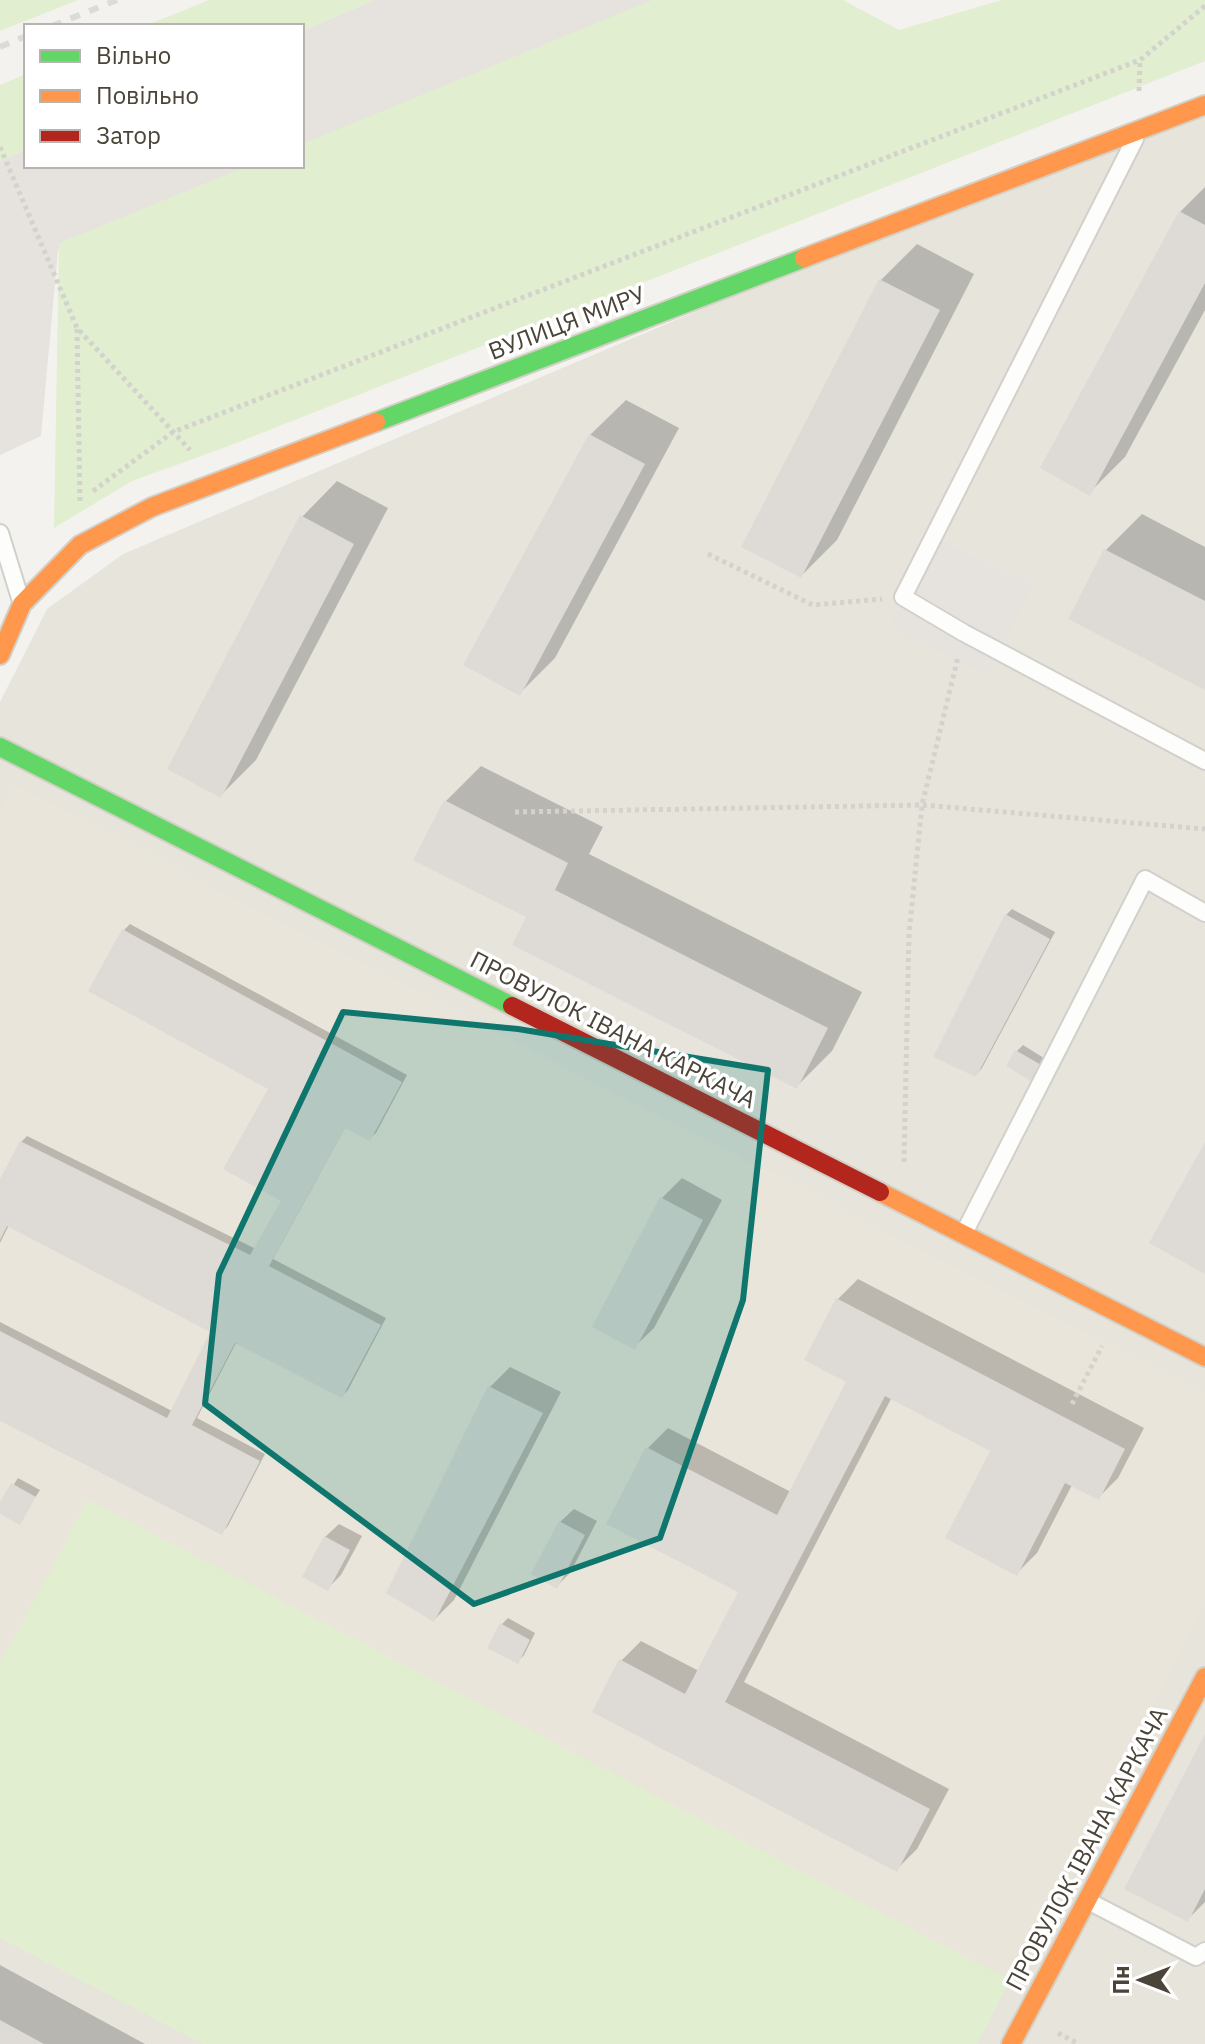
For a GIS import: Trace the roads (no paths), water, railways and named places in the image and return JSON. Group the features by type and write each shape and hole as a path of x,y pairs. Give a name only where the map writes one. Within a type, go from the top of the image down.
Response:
{"street":[{"name":"ВУЛИЦЯ МИРУ","path":"0,655 22,604 80,545 152,507 1205,105"},
{"name":"ПРОВУЛОК ІВАНА КАРКАЧА","path":"0,747 1205,1357"},
{"name":"ПРОВУЛОК ІВАНА КАРКАЧА","path":"1011,2044 1205,1677"}],"lane":[{"path":"1139,130 1122,169 903,597 964,633 1205,761"},
{"path":"0,533 22,604"},
{"path":"964,1234 1145,879 1205,913"},
{"path":"1086,1900 1196,1957 1205,1951"}],"railway":[{"path":"57,24 117,0"},
{"path":"0,47 24,37"}]}
